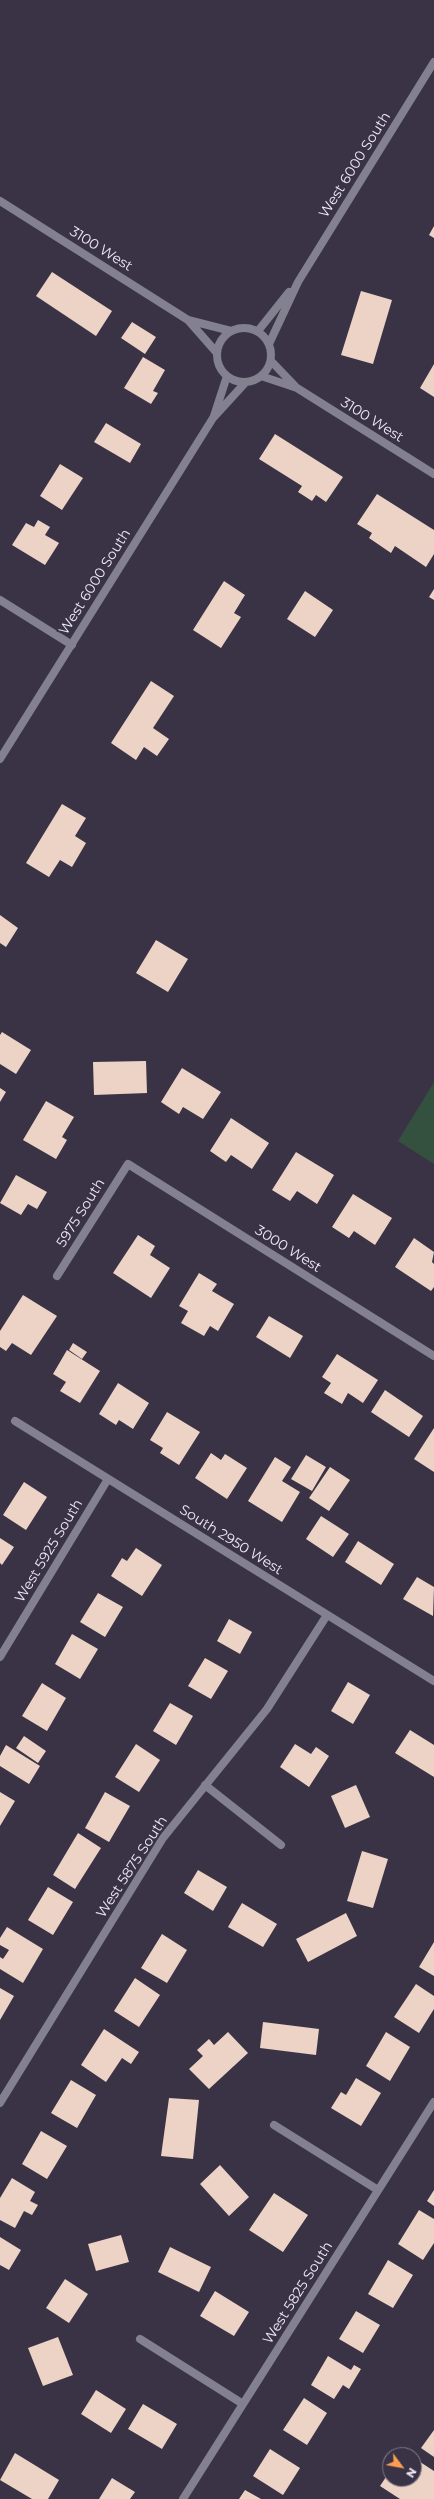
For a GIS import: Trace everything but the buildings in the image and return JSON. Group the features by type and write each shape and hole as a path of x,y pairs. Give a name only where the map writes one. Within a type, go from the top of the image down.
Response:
{"street":[{"name":"West 6000 South","path":"269,344 298,282 434,62"},
{"name":"3100 West","path":"0,201 188,320 216,353"},
{"name":"West 6000 South","path":"258,331 298,282"},
{"name":"3100 West","path":"188,320 231,331"},
{"path":"242,328 258,331 269,344 271,361 261,376 245,383 237,382 227,376 220,368 216,353 221,339 231,331 242,328"},
{"name":"3100 West","path":"271,361 297,388"},
{"name":"West 6000 South","path":"213,418 227,376"},
{"name":"3100 West","path":"261,376 297,388 434,474"},
{"name":"West 6000 South","path":"0,759 213,418 245,383"},
{"path":"0,600 72,645"},
{"name":"5975 South","path":"57,1276 128,1164"},
{"name":"3000 West","path":"128,1164 434,1356"},
{"name":"South 2950 West","path":"15,1421 434,1681"},
{"name":"West 5925 South","path":"0,1657 108,1479"},
{"name":"West 5875 South","path":"0,2103 163,1838 267,1709 327,1615"},
{"path":"205,1785 281,1845"},
{"name":"West 5825 South","path":"183,2499 434,2102"},
{"path":"274,2125 378,2190"},
{"path":"140,2339 243,2404"}],"green space":[{"path":"434,1082 434,1164 398,1141"}]}
